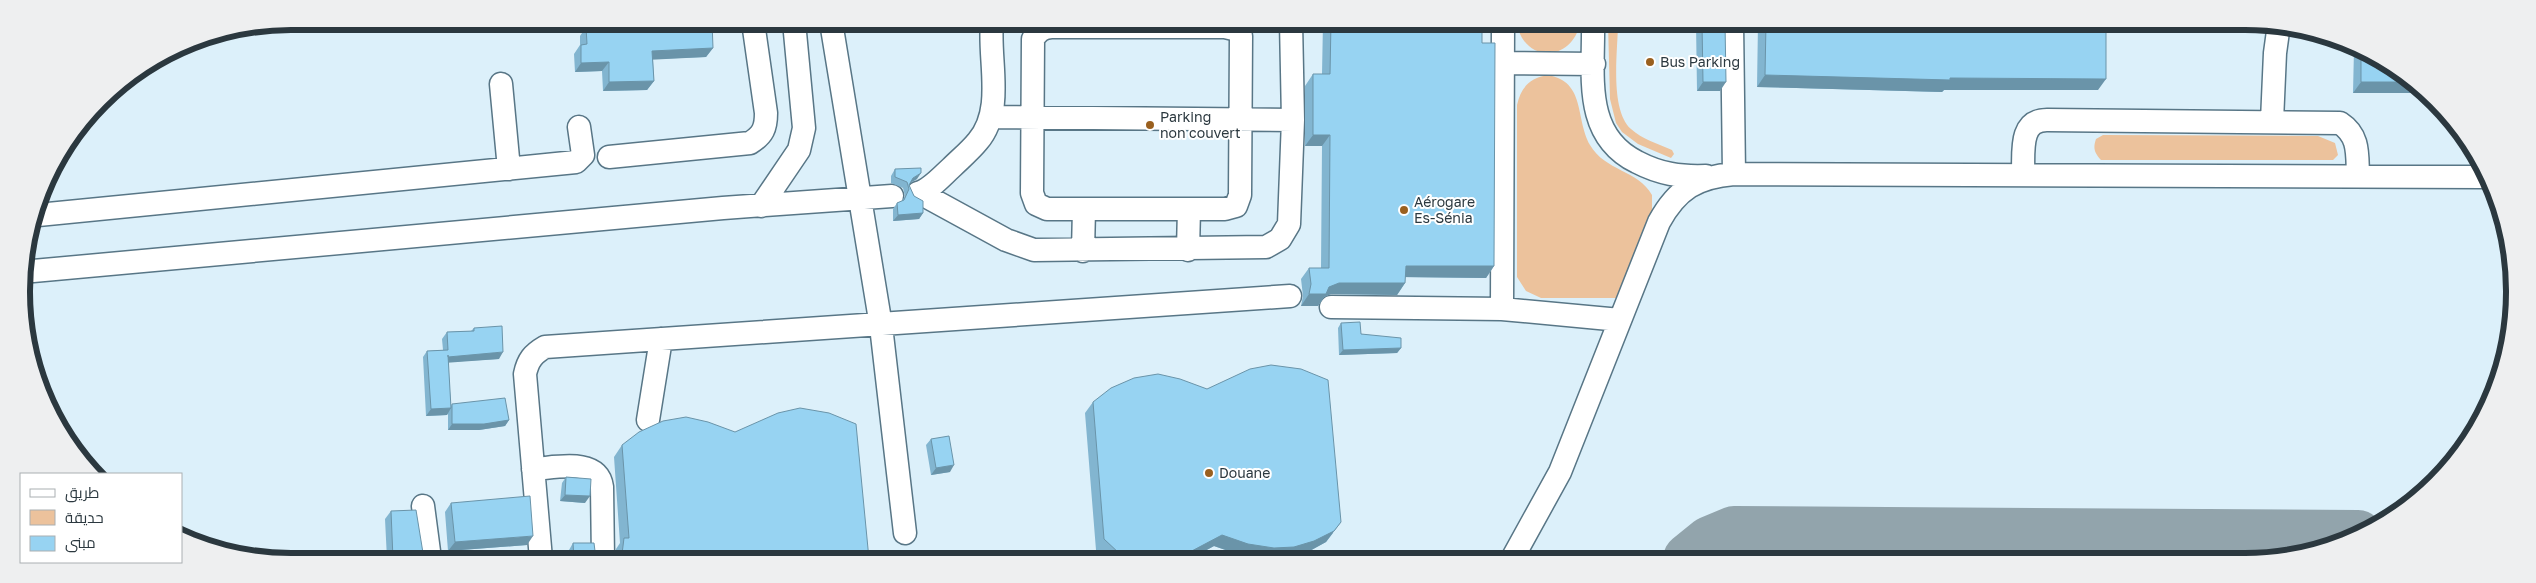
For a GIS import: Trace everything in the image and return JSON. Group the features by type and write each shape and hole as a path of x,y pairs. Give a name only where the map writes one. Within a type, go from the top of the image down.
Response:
{"lane":[{"path":"609,157 750,143 761,136 766,125 766,113 755,30"},
{"path":"761,206 799,150 804,128 795,30"},
{"path":"833,30 862,200 880,326 905,533"},
{"path":"992,30 992,116 979,141 919,193 1020,246 1048,251 1188,250 1266,247 1280,238 1289,224 1293,120 1292,30"},
{"path":"1040,30 1033,39 1032,193 1036,204 1047,209 1231,209 1240,201 1239,119 1241,43 1238,30"},
{"path":"1502,309 1503,30"},
{"path":"1593,30 1596,111 1606,138 1629,159 1665,174 1681,177 1724,175 2022,174 2479,177"},
{"path":"1724,175 1732,30"},
{"path":"2272,122 2275,53 2278,32"},
{"path":"1503,63 1594,64"},
{"path":"500,84 509,168"},
{"path":"992,116 1293,120"},
{"path":"2022,174 2026,131 2031,124 2039,120 2340,123 2349,129 2355,139 2358,176"},
{"path":"42,215 576,162 582,155 579,127"},
{"path":"1516,553 1560,472 1659,222 1668,205 1695,182 1724,175"},
{"path":"31,271 892,196"},
{"path":"1083,251 1084,209"},
{"path":"1188,250 1189,209"},
{"path":"540,553 525,374 528,362 535,353 545,347 880,326 1290,296"},
{"path":"1331,308 1502,309 1620,320"},
{"path":"648,420 661,339"},
{"path":"533,470 581,467 589,468 601,478 602,553"},
{"path":"423,506 429,553"}],"green space":[{"path":"1519,30 1577,30 1568,46 1548,53 1537,51 1528,46"},
{"path":"1608,30 1618,30 1617,94 1624,120 1640,136 1672,150 1674,154 1671,158 1638,144 1622,132 1616,123 1610,99"},
{"path":"1548,75 1560,79 1574,93 1578,102 1585,135 1596,154 1639,180 1652,195 1652,211 1618,298 1541,298 1526,291 1517,277 1517,105 1521,93 1527,84 1536,78"},
{"path":"2103,135 2318,136 2335,143 2338,155 2333,160 2101,160 2095,150 2095,145 2096,139"}],"building":[{"path":"586,30 712,30 713,48 652,51 654,81 609,82 609,62 581,63 581,45 587,44"},
{"name":"Aérogare Es-Sénia","path":"1331,30 1482,30 1482,43 1495,43 1494,266 1406,266 1405,283 1339,283 1329,287 1326,294 1309,294 1311,284 1309,268 1329,268 1330,135 1313,135 1313,74 1330,74"},
{"path":"1702,30 1725,30 1726,82 1703,82"},
{"path":"1766,30 2106,30 2106,79 1950,78 1950,80 1765,75"},
{"path":"2361,58 2401,82 2361,82"},
{"path":"921,168 921,173 913,178 909,185 914,196 923,201 923,213 898,215 897,203 904,200 909,189 907,182 895,177 895,169"},
{"path":"1360,322 1361,334 1401,338 1401,348 1343,350 1341,323"},
{"path":"502,326 503,352 448,357 451,408 431,409 427,351 448,350 447,332 474,331 474,328"},
{"name":"Douane","path":"1271,365 1301,369 1328,380 1341,522 1334,531 1314,541 1294,547 1274,548 1248,544 1222,535 1188,553 1119,553 1104,539 1093,402 1111,388 1134,378 1158,374 1180,379 1207,389 1250,369"},
{"path":"505,398 509,420 484,424 452,424 452,404"},
{"path":"800,408 829,413 856,424 868,553 622,553 624,538 629,538 622,445 639,432 663,421 686,417 708,422 735,432 778,413"},
{"path":"949,436 954,465 936,468 931,439"},
{"path":"566,477 591,479 590,496 565,495"},
{"path":"530,496 533,536 455,542 451,503"},
{"path":"416,510 423,553 393,553 391,511"},
{"path":"573,543 594,543 595,553 574,553"}],"taxiway":[{"path":"1696,553 1710,542 1734,532 2337,536"}],"place":[{"name":"Bus Parking","path":"1650,62"},
{"name":"Parking non couvert","path":"1150,125"},
{"name":"Aérogare Es-Sénia","path":"1404,210"},
{"name":"Douane","path":"1209,473"}]}
